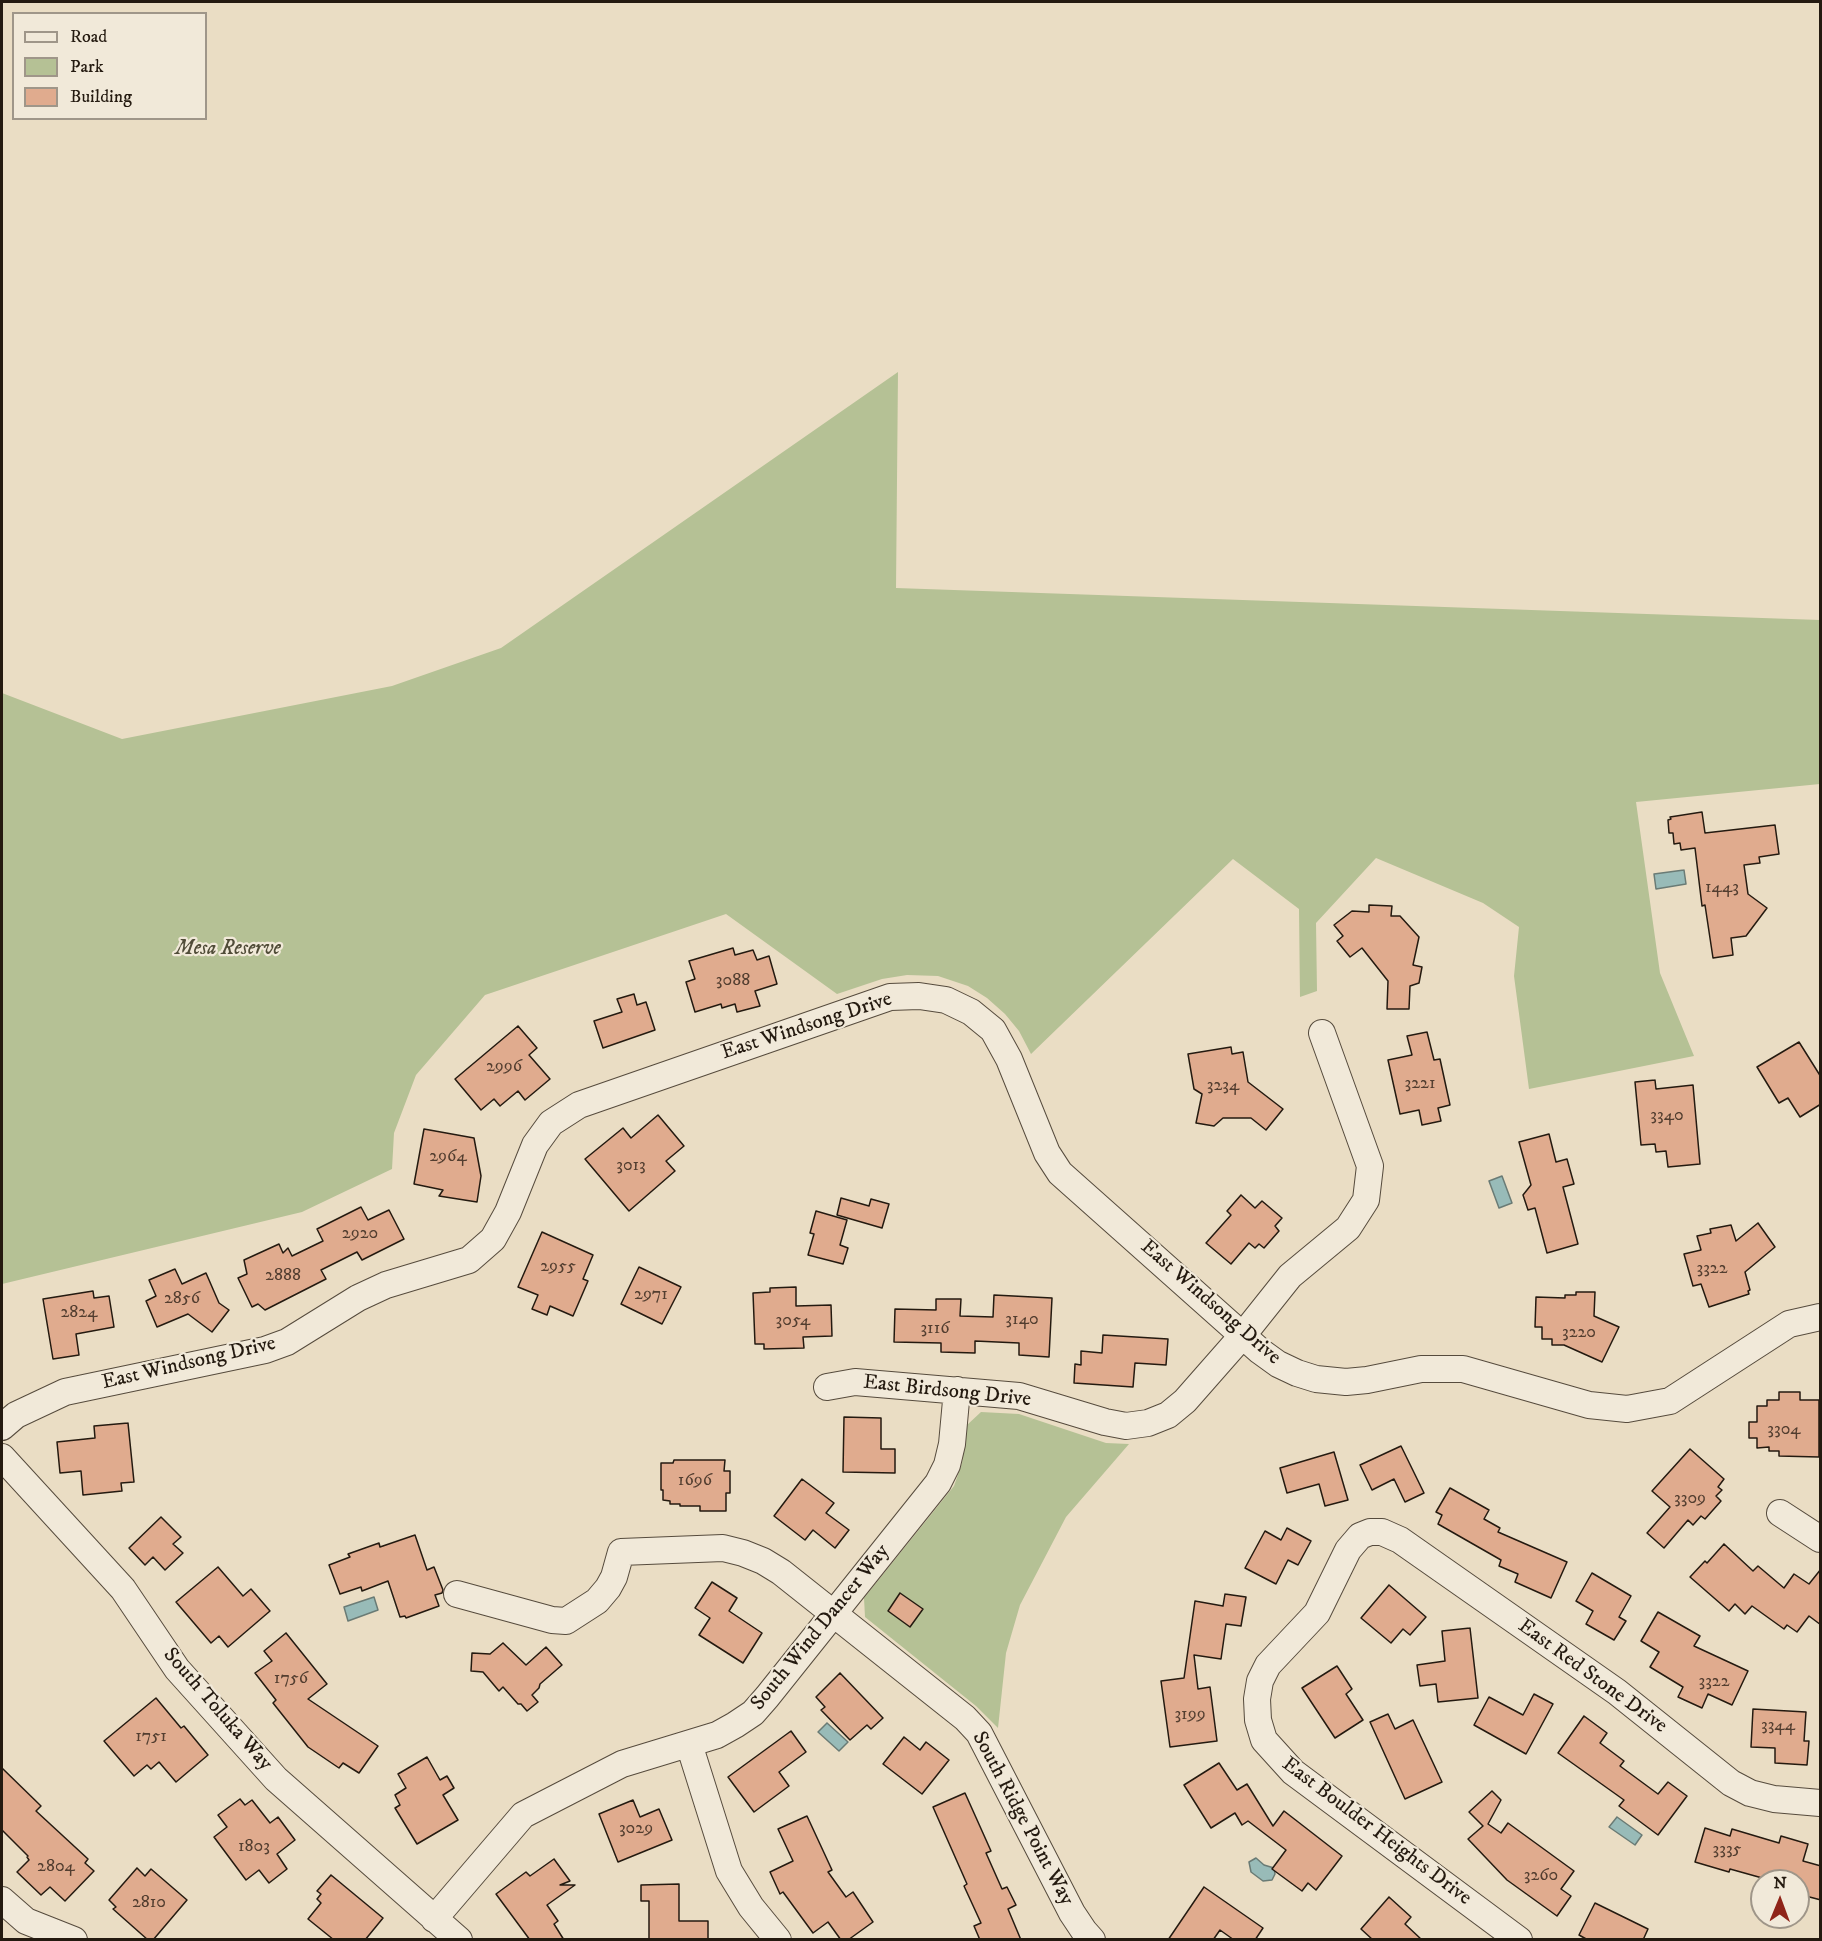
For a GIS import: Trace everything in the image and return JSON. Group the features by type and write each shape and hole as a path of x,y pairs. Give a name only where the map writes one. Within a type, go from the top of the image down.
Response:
{"street":[{"name":"East Windsong Drive","path":"2,1427 16,1415 65,1392 265,1350 287,1342 358,1298 386,1286 469,1260 493,1239 535,1145 551,1124 579,1105 890,997 919,996 946,1000 971,1012 993,1030 1009,1059 1047,1153 1060,1173 1243,1335 1278,1364 1297,1373 1316,1379 1346,1382 1421,1369 1463,1369 1589,1405 1627,1409 1670,1401 1789,1324 1821,1317"},
{"name":"East Birdsong Drive","path":"827,1387 855,1382 1019,1396 1105,1422 1126,1426 1148,1423 1168,1415 1185,1401 1243,1335 1290,1275 1348,1228 1366,1200 1370,1166 1323,1033"},
{"name":"South Wind Dancer Way","path":"434,1919 523,1815 622,1764 717,1735 753,1713 938,1484 947,1465 952,1444 957,1390"},
{"name":"South Toluka Way","path":"2,1457 123,1589 177,1669 276,1779 459,1940"},
{"path":"1779,1513 1821,1539"},
{"name":"East Red Stone Drive","path":"1371,1532 1382,1532 1400,1540 1617,1692 1731,1783 1750,1794 1774,1799 1821,1803"},
{"name":"East Boulder Heights Drive","path":"1371,1532 1360,1536 1348,1550 1317,1613 1268,1665 1260,1681 1257,1699 1258,1720 1264,1740 1293,1772 1519,1940"},
{"name":"South Ridge Point Way","path":"458,1594 552,1620 566,1621 597,1601 608,1588 614,1577 621,1552 723,1548 763,1561 781,1572 965,1718 979,1733 1072,1913 1092,1940"},
{"path":"689,1744 729,1871 751,1907 778,1940"},
{"path":"2,1900 20,1930 74,1940"}],"green space":[{"name":"Mesa Reserve","path":"898,372 896,588 1820,620 1820,784 1636,802 1660,973 1694,1056 1529,1089 1514,976 1519,927 1483,903 1376,858 1316,923 1317,991 1300,997 1299,909 1233,859 1031,1054 1019,1031 1005,1014 987,998 968,986 938,976 907,975 882,979 837,994 726,914 485,995 416,1075 394,1133 392,1169 302,1212 2,1284 2,693 122,739 392,686 501,648"},
{"path":"981,1412 1019,1414 1106,1443 1129,1444 1066,1517 1020,1605 1006,1653 998,1728 976,1706 865,1617 864,1598 954,1486 962,1463 967,1425"}],"water":[{"path":"1684,870 1686,884 1656,889 1654,874"},
{"path":"1502,1176 1512,1203 1499,1208 1489,1181"},
{"path":"374,1597 378,1610 348,1621 344,1607"},
{"path":"827,1723 848,1742 839,1751 818,1732"},
{"path":"1617,1817 1642,1835 1635,1845 1609,1827"},
{"path":"1256,1858 1264,1865 1274,1868 1275,1874 1272,1880 1263,1881 1251,1872 1249,1862"}],"building":[{"path":"1702,812 1705,833 1775,825 1779,854 1759,857 1760,863 1744,865 1748,894 1767,908 1746,936 1731,938 1733,955 1713,958 1705,905 1702,906 1695,848 1681,850 1680,843 1674,844 1673,833 1669,833 1668,820 1671,819 1670,817"},
{"path":"1369,905 1392,906 1391,916 1400,916 1419,937 1413,965 1422,967 1419,983 1410,986 1409,1009 1387,1009 1388,981 1362,948 1350,957 1337,941 1343,936 1334,925 1352,911 1369,912"},
{"path":"733,948 735,955 753,950 757,960 769,956 777,984 755,991 760,1006 737,1012 735,1004 722,1008 721,1004 695,1012 686,982 695,979 689,961"},
{"path":"634,994 637,1005 646,1002 655,1030 603,1048 594,1021 622,1012 617,999"},
{"path":"518,1026 537,1048 529,1055 550,1079 525,1100 518,1091 500,1106 494,1099 481,1110 455,1079"},
{"path":"1427,1032 1434,1060 1440,1059 1450,1105 1438,1108 1441,1121 1422,1125 1419,1110 1400,1114 1388,1060 1412,1055 1407,1036"},
{"path":"1799,1042 1821,1077 1821,1104 1800,1117 1788,1098 1779,1103 1757,1067"},
{"path":"1231,1047 1232,1054 1243,1052 1248,1082 1283,1109 1266,1130 1251,1118 1223,1118 1214,1126 1196,1123 1202,1094 1194,1089 1188,1054"},
{"path":"1655,1080 1656,1089 1693,1085 1700,1164 1668,1167 1666,1151 1656,1152 1655,1144 1641,1145 1635,1082"},
{"path":"658,1115 684,1146 666,1161 675,1171 629,1211 585,1159 623,1128 631,1138"},
{"path":"424,1129 474,1138 481,1176 477,1202 439,1196 443,1190 414,1184"},
{"path":"1549,1134 1556,1162 1567,1159 1574,1184 1563,1187 1578,1244 1547,1253 1535,1208 1528,1210 1523,1195 1531,1185 1519,1142"},
{"path":"1241,1195 1255,1208 1262,1201 1282,1218 1275,1226 1279,1231 1264,1248 1259,1244 1255,1248 1249,1243 1231,1264 1206,1243 1231,1215 1227,1211"},
{"path":"841,1198 869,1206 871,1199 889,1204 882,1228 837,1215"},
{"path":"361,1207 368,1220 389,1210 404,1239 362,1260 357,1252 321,1270 326,1279 265,1310 258,1304 252,1307 238,1278 247,1274 244,1260 279,1244 283,1253 288,1248 292,1256 323,1241 317,1229"},
{"path":"816,1211 847,1220 840,1245 848,1248 843,1264 808,1255 814,1234 810,1233"},
{"path":"1758,1223 1775,1247 1745,1272 1749,1294 1709,1307 1701,1284 1693,1286 1684,1254 1701,1250 1697,1236 1711,1233 1710,1229 1731,1225 1736,1241"},
{"path":"542,1232 593,1255 583,1279 588,1281 573,1316 550,1306 547,1315 532,1309 538,1295 518,1287"},
{"path":"639,1267 681,1287 662,1324 621,1304"},
{"path":"175,1269 182,1284 206,1273 219,1303 229,1310 212,1332 188,1314 157,1327 146,1301 156,1296 149,1280"},
{"path":"796,1287 796,1306 831,1305 832,1336 803,1337 804,1348 764,1349 764,1344 755,1344 753,1293 770,1292 770,1288"},
{"path":"93,1291 94,1298 109,1296 114,1327 76,1334 79,1355 53,1359 43,1299"},
{"path":"1576,1292 1595,1292 1594,1316 1619,1327 1602,1362 1564,1345 1552,1345 1552,1339 1542,1339 1542,1327 1535,1327 1536,1297 1565,1298 1565,1295 1576,1295"},
{"path":"994,1295 1052,1298 1049,1357 1019,1355 1019,1343 975,1341 975,1353 941,1352 941,1343 894,1342 895,1309 936,1310 936,1299 961,1299 960,1316 993,1317"},
{"path":"1103,1335 1168,1339 1166,1365 1135,1363 1133,1387 1074,1383 1075,1364 1081,1365 1081,1351 1102,1353"},
{"path":"1779,1392 1800,1392 1800,1400 1819,1400 1819,1457 1779,1456 1779,1451 1769,1451 1769,1447 1757,1448 1757,1438 1749,1438 1749,1422 1757,1422 1757,1406 1767,1406 1767,1400 1779,1400"},
{"path":"844,1417 881,1418 881,1449 895,1449 895,1473 843,1472"},
{"path":"128,1423 134,1482 121,1483 122,1491 83,1495 81,1471 60,1473 57,1442 95,1438 94,1426"},
{"path":"1401,1446 1424,1493 1405,1502 1394,1479 1372,1490 1360,1465"},
{"path":"1690,1449 1724,1479 1718,1487 1722,1490 1716,1496 1721,1501 1705,1519 1701,1516 1693,1525 1688,1520 1664,1548 1647,1533 1670,1507 1652,1491"},
{"path":"1334,1452 1348,1500 1325,1506 1319,1484 1287,1493 1280,1468"},
{"path":"674,1460 725,1460 724,1471 730,1471 730,1493 726,1493 726,1511 700,1511 700,1506 680,1506 680,1504 670,1504 670,1501 663,1500 661,1463 673,1463"},
{"path":"802,1479 834,1503 826,1513 849,1530 835,1548 813,1530 805,1540 774,1516"},
{"path":"1450,1488 1489,1510 1484,1519 1500,1528 1498,1532 1567,1562 1551,1598 1515,1582 1518,1574 1499,1566 1501,1560 1438,1524 1442,1515 1436,1512"},
{"path":"161,1517 181,1537 173,1544 183,1553 165,1570 153,1557 145,1565 129,1548"},
{"path":"1287,1528 1311,1541 1298,1565 1288,1560 1276,1584 1245,1568 1265,1531 1281,1540"},
{"path":"415,1535 427,1570 434,1567 443,1590 442,1593 435,1595 439,1606 406,1618 405,1616 400,1617 388,1581 362,1591 361,1587 340,1594 329,1565 350,1557 348,1554 379,1543 380,1547"},
{"path":"1724,1544 1753,1571 1758,1566 1784,1588 1794,1574 1809,1584 1821,1569 1821,1625 1809,1616 1797,1632 1787,1625 1784,1629 1752,1606 1745,1614 1735,1604 1729,1611 1690,1577"},
{"path":"218,1567 243,1596 251,1589 270,1611 228,1647 219,1636 211,1643 176,1602"},
{"path":"1592,1573 1631,1596 1619,1617 1626,1621 1614,1640 1586,1624 1593,1611 1576,1601"},
{"path":"712,1582 737,1598 729,1611 762,1633 743,1663 699,1635 710,1618 695,1608"},
{"path":"1389,1585 1426,1617 1410,1635 1403,1629 1391,1643 1361,1618"},
{"path":"900,1593 923,1609 910,1627 888,1611"},
{"path":"1225,1594 1246,1597 1241,1626 1226,1624 1221,1659 1194,1655 1198,1689 1210,1687 1217,1741 1170,1747 1161,1681 1184,1678 1195,1601 1223,1606"},
{"path":"1658,1612 1700,1636 1694,1646 1748,1671 1732,1705 1708,1694 1702,1708 1678,1697 1683,1687 1650,1667 1659,1652 1641,1641"},
{"path":"1470,1628 1478,1698 1438,1702 1436,1684 1420,1686 1417,1665 1445,1661 1442,1631"},
{"path":"286,1633 327,1684 308,1699 378,1746 359,1773 343,1763 339,1768 308,1747 273,1703 276,1700 255,1673 272,1661 264,1651"},
{"path":"503,1643 526,1665 546,1647 562,1665 540,1684 532,1695 538,1702 527,1711 503,1687 499,1691 483,1672 471,1671 472,1653 490,1654"},
{"path":"1337,1666 1352,1689 1346,1694 1363,1720 1335,1738 1302,1688"},
{"path":"840,1673 883,1718 871,1729 867,1725 850,1740 821,1710 825,1707 816,1697"},
{"path":"1534,1694 1553,1704 1526,1754 1474,1725 1489,1697 1523,1715"},
{"path":"156,1698 181,1728 184,1726 208,1755 176,1782 159,1762 151,1769 147,1765 134,1776 104,1741"},
{"path":"1753,1709 1806,1712 1804,1741 1809,1741 1807,1765 1775,1763 1775,1748 1751,1747"},
{"path":"1388,1714 1395,1729 1413,1720 1442,1782 1405,1799 1370,1722"},
{"path":"1584,1716 1607,1733 1600,1743 1624,1761 1620,1766 1658,1794 1668,1782 1687,1796 1658,1835 1619,1806 1624,1800 1558,1753"},
{"path":"791,1731 806,1752 779,1772 789,1786 754,1812 728,1777"},
{"path":"904,1737 920,1750 926,1742 949,1760 922,1794 883,1764"},
{"path":"427,1757 440,1780 447,1776 454,1788 443,1795 458,1820 417,1844 395,1808 400,1805 395,1795 406,1788 398,1774"},
{"path":"1219,1763 1237,1790 1247,1784 1273,1826 1284,1811 1342,1856 1316,1890 1308,1883 1302,1891 1272,1869 1286,1850 1248,1821 1242,1825 1235,1813 1211,1828 1184,1785"},
{"path":"2,1768 41,1806 36,1811 88,1859 85,1863 94,1871 65,1901 50,1887 41,1895 17,1872 29,1860 28,1856 2,1830"},
{"path":"1492,1791 1501,1800 1488,1824 1501,1833 1508,1823 1574,1871 1561,1889 1571,1896 1557,1916 1507,1880 1468,1839 1483,1826 1469,1812"},
{"path":"965,1793 991,1851 986,1853 1002,1889 1007,1887 1016,1905 1008,1909 1021,1940 980,1940 974,1926 981,1923 964,1886 967,1884 933,1807"},
{"path":"240,1799 245,1805 252,1800 270,1823 278,1817 295,1840 277,1854 287,1869 269,1883 259,1870 246,1880 214,1837 227,1827 218,1815"},
{"path":"633,1800 640,1817 659,1809 672,1840 618,1862 599,1814"},
{"path":"807,1816 832,1870 828,1872 846,1897 853,1892 873,1922 848,1940 841,1940 828,1922 813,1933 783,1892 780,1894 770,1872 793,1861 778,1829"},
{"path":"1705,1828 1730,1836 1732,1829 1779,1843 1781,1836 1808,1844 1803,1861 1821,1866 1821,1900 1810,1897 1810,1869 1750,1869 1750,1875 1730,1869 1729,1872 1695,1862"},
{"path":"554,1859 570,1881 560,1885 575,1885 547,1905 558,1921 554,1924 564,1940 530,1940 496,1894 526,1872 530,1876"},
{"path":"137,1868 145,1876 151,1869 187,1900 153,1940 148,1940 113,1909 116,1907 109,1900"},
{"path":"331,1875 383,1918 365,1940 334,1940 308,1919 321,1903 317,1899 321,1894 317,1891"},
{"path":"679,1884 679,1921 708,1921 708,1940 649,1940 649,1901 641,1901 641,1885"},
{"path":"1204,1887 1263,1928 1255,1940 1234,1940 1220,1930 1213,1940 1168,1940"},
{"path":"1389,1897 1411,1917 1405,1924 1422,1940 1373,1940 1361,1929"},
{"path":"1595,1903 1648,1929 1643,1940 1588,1940 1579,1935"}]}
